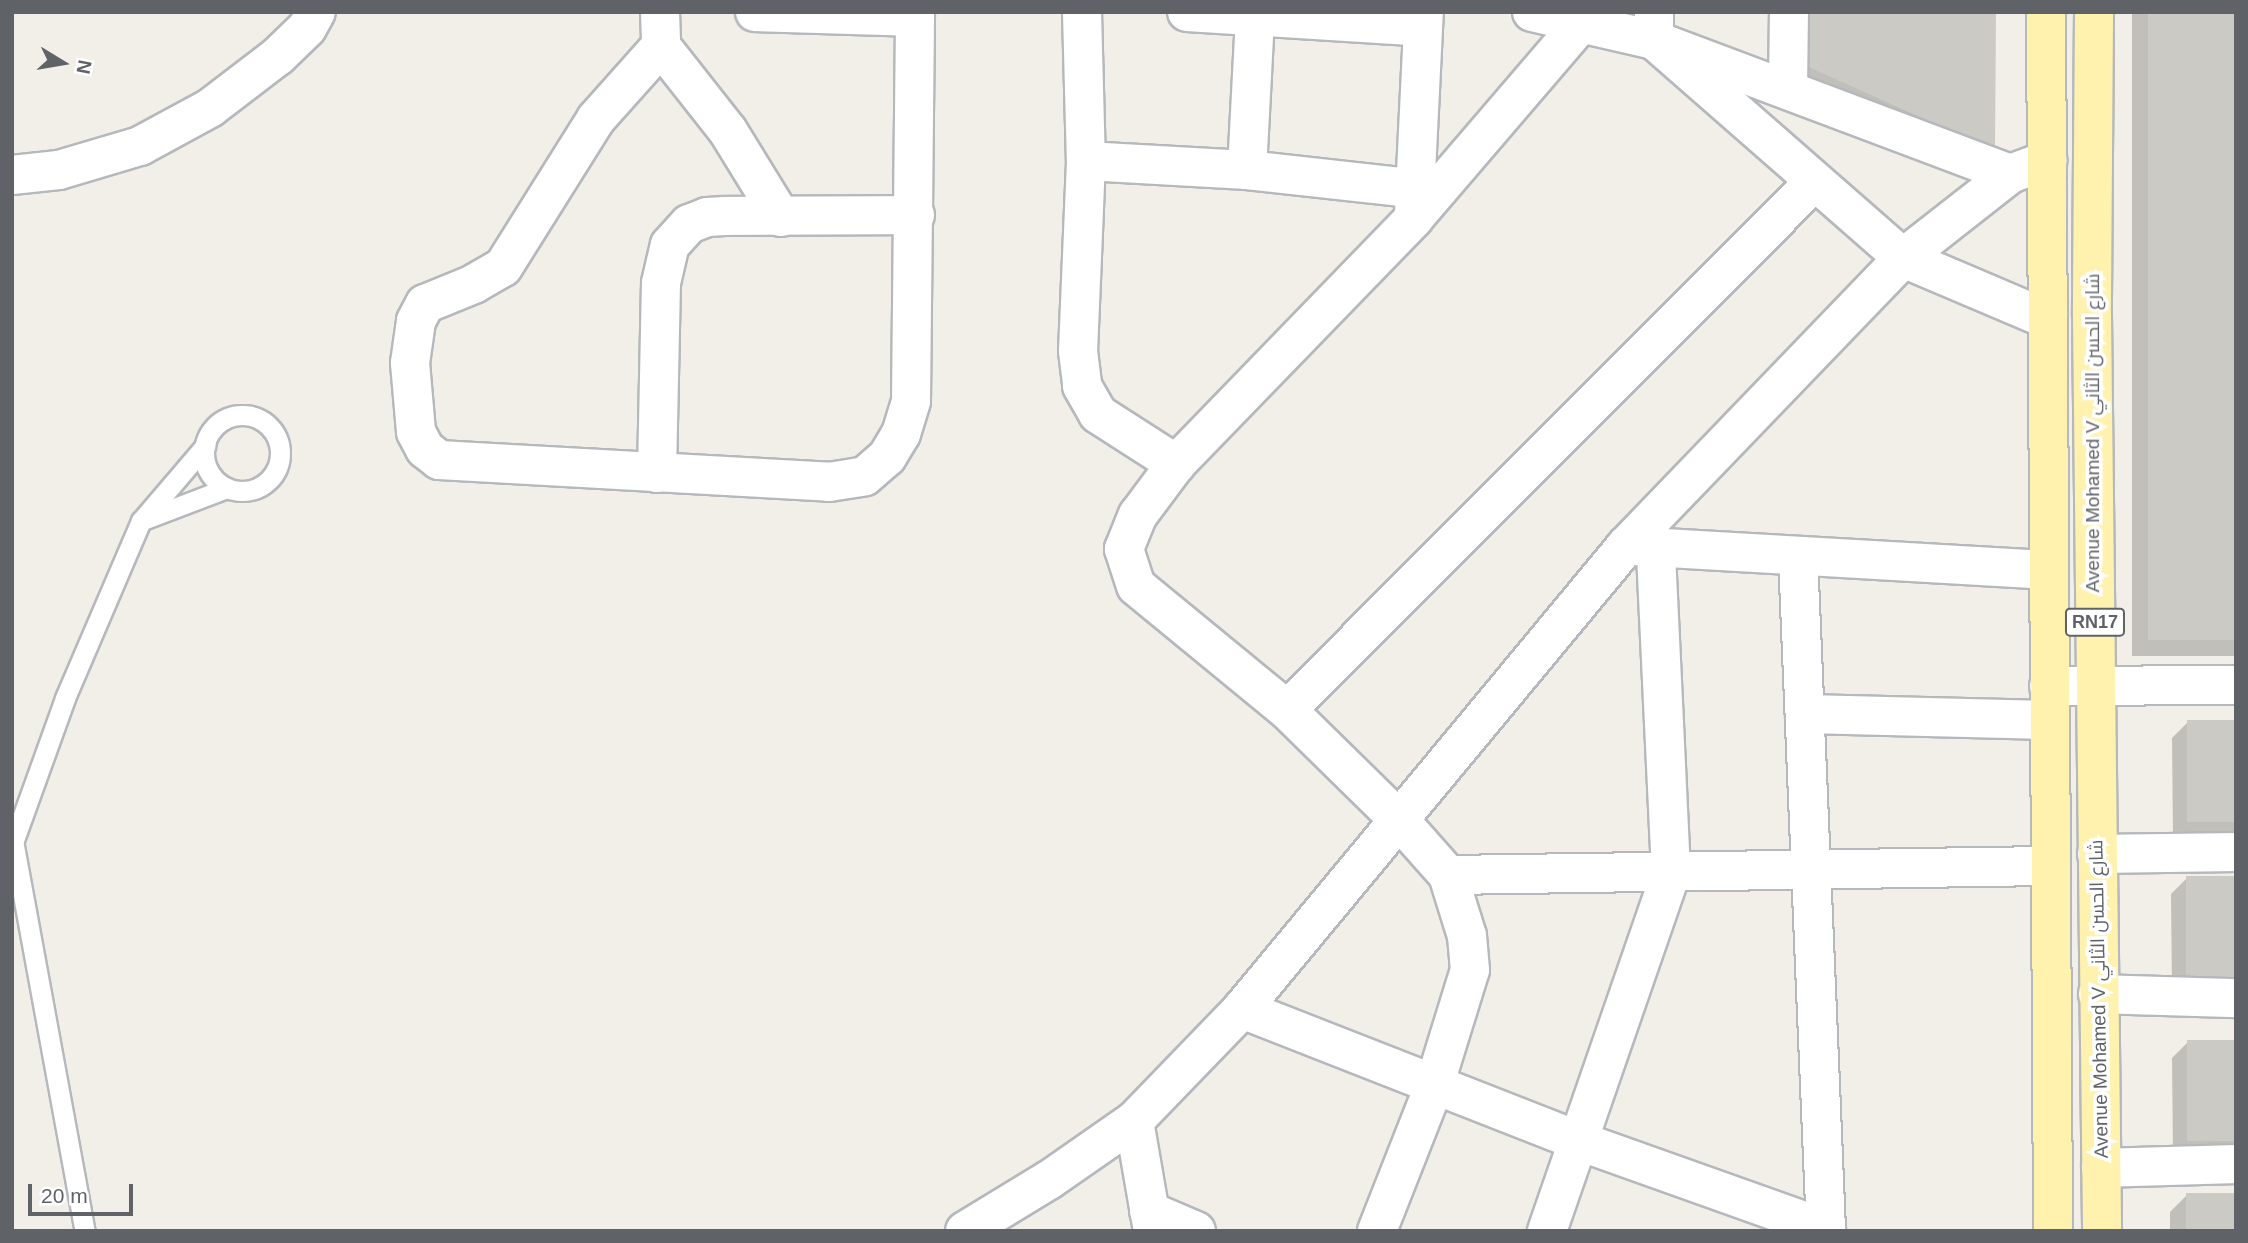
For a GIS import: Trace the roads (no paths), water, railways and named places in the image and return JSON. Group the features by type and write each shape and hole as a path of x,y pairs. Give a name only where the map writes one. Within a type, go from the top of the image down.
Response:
{"main road":[{"name":"RN17","path":"2046,12 2053,1231"},
{"name":"Avenue Mohamed V شارع الحسن الثاني","path":"2094,12 2092,330 2102,1231"}],"street":[{"path":"12,175 59,170 151,140 210,108 278,57 307,28 316,12"},
{"path":"755,12 915,15 911,401 901,434 887,457 865,476 829,482 439,460 425,449 416,432 410,363 416,321 425,304 474,284 503,267 596,119 661,29 781,217"},
{"path":"1082,12 1086,160 1078,351 1082,386 1098,414 1176,464"},
{"path":"1186,12 1423,20 1416,204"},
{"path":"1532,12 1581,23 1654,26 1788,90 2010,174"},
{"path":"1788,90 1790,12"},
{"path":"1247,170 1255,15"},
{"path":"1377,1231 1434,1086 1470,971 1466,936 1448,875 1400,821 1287,710 1136,586 1124,549 1138,515 1176,464 1581,23"},
{"path":"1654,26 1814,183 1903,258 2047,318"},
{"path":"1086,160 1247,170 1416,204"},
{"path":"965,1231 1049,1180 1133,1121 1242,1009 1400,821 1641,547 1903,258 2010,174 2048,160"},
{"path":"1287,710 1814,183"},
{"path":"656,473 661,284 670,245 689,223 707,218 915,215"},
{"path":"1641,547 2048,570"},
{"path":"1548,1231 1671,872 1641,547"},
{"path":"1242,1009 1579,1141 1826,1230 1798,556"},
{"path":"1805,714 2049,703 2096,686 2236,685"},
{"path":"2097,854 2236,852"},
{"path":"1448,875 2050,866"},
{"path":"2098,994 2236,998"},
{"path":"1133,1121 1151,1221 1196,1231"},
{"path":"2101,1168 2236,1164"}],"lane":[{"path":"85,1231 13,837 65,698 141,521 205,446 218,424 229,417 253,416 273,431 280,453 272,476 253,490 228,488 141,521"},
{"path":"205,446 208,471 228,488"}]}
